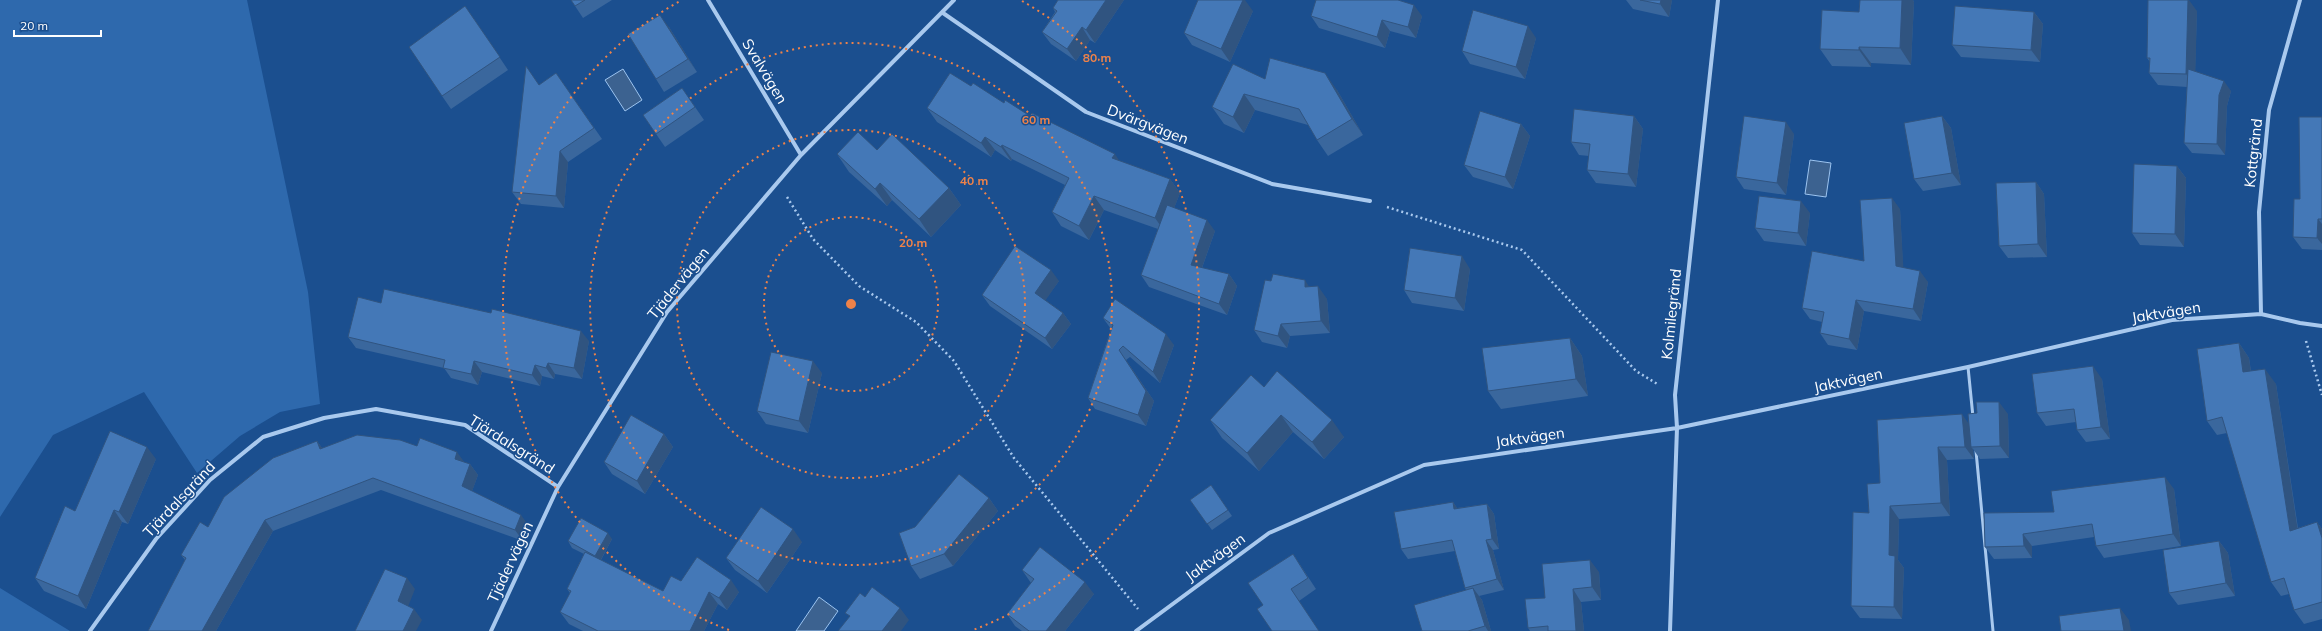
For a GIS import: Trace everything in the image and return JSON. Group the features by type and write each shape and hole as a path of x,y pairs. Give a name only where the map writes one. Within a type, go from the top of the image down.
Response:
{"street":[{"name":"Svalvägen","path":"708,0 801,155"},
{"name":"Tjädervägen","path":"491,631 558,487 667,312 801,155 943,13 954,0"},
{"name":"Kolmilegränd","path":"1670,631 1677,428 1675,395 1718,0"},
{"name":"Kottgränd","path":"2261,314 2259,212 2269,110 2300,0"},
{"name":"Dvärgvägen","path":"943,13 1086,112 1272,184 1370,201"},
{"name":"Jaktvägen","path":"1136,631 1147,621 1269,533 1424,465 1677,428 1968,367 2172,320 2261,314 2300,324 2322,326"},
{"name":"Tjärdalsgränd","path":"90,631 156,540 210,480 263,437 324,418 376,409 465,425 558,487"}],"lane":[{"path":"1968,367 1973,422"},
{"path":"1975,445 1993,631"}],"path":[{"path":"789,189 787,196 813,239 859,286 916,322 954,361 1014,458 1147,621"},
{"path":"1370,201 1522,250 1636,371 1675,395"},
{"path":"2300,324 2322,395"}],"shaded area":[{"path":"0,0 247,0 308,292 320,404 280,412 240,436 197,473 144,392 53,435 0,517"},
{"path":"623,69 642,100 625,111 605,80"},
{"path":"1810,160 1831,163 1826,197 1805,194"},
{"path":"0,588 70,631 0,631"},
{"path":"819,597 838,611 824,631 796,631"}],"building":[{"path":"571,0 585,0 575,6"},
{"path":"1058,0 1106,0 1086,30 1082,27 1067,49 1042,32 1057,11 1053,8"},
{"path":"1198,0 1243,0 1221,49 1184,33"},
{"path":"1316,0 1398,0 1414,5 1408,27 1382,20 1377,37 1311,16"},
{"path":"1640,0 1661,0 1660,4"},
{"path":"1860,0 1902,0 1900,48 1859,47 1859,50 1820,49 1822,10 1859,12"},
{"path":"2148,0 2188,0 2186,74 2149,73 2150,58 2147,58"},
{"path":"465,6 500,57 442,96 409,47"},
{"path":"1955,6 2034,12 2031,50 1952,45"},
{"path":"1473,10 1528,26 1516,67 1462,51"},
{"path":"660,15 688,59 656,79 628,34"},
{"path":"1270,58 1325,73 1352,119 1317,140 1299,109 1244,94 1233,117 1212,107 1233,64 1265,79"},
{"path":"526,66 539,85 556,73 594,128 560,151 556,196 512,192"},
{"path":"2188,69 2224,81 2219,95 2217,144 2184,143"},
{"path":"950,73 971,86 973,83 1004,103 1005,100 1030,116 1032,113 1115,154 1112,158 1170,179 1155,218 1094,196 1079,226 1052,212 1069,178 1002,145 1001,147 985,137 981,143 927,108"},
{"path":"682,88 695,107 656,134 643,115"},
{"path":"1574,109 1634,116 1628,174 1587,170 1590,144 1571,142"},
{"path":"1480,111 1521,124 1505,177 1464,165"},
{"path":"1744,116 1786,122 1777,183 1736,177"},
{"path":"1942,116 1952,173 1914,179 1904,123"},
{"path":"2299,117 2322,117 2322,219 2318,219 2317,238 2293,237 2294,199 2300,199"},
{"path":"858,132 877,150 892,134 949,188 919,219 880,183 875,189 837,154"},
{"path":"2134,164 2177,166 2175,234 2132,233"},
{"path":"2036,182 2038,244 1999,246 1996,183"},
{"path":"1759,196 1801,201 1798,233 1755,228"},
{"path":"1892,198 1896,266 1920,271 1913,309 1856,300 1849,339 1820,333 1824,312 1802,308 1812,251 1864,261 1860,200"},
{"path":"1167,205 1207,220 1191,265 1229,274 1219,304 1141,275"},
{"path":"1015,246 1051,270 1035,293 1063,313 1045,338 982,295"},
{"path":"1410,248 1462,256 1455,298 1404,290"},
{"path":"1273,274 1305,280 1305,287 1318,286 1321,321 1281,324 1278,336 1254,330 1265,280 1271,281"},
{"path":"384,289 491,313 492,309 581,331 574,368 548,363 546,368 535,365 532,375 474,361 471,374 443,368 445,360 348,337 358,297 381,303"},
{"path":"1115,299 1166,334 1153,372 1123,346 1119,350 1146,391 1138,415 1088,398 1113,325 1103,318"},
{"path":"1570,338 1576,379 1488,391 1482,348"},
{"path":"2239,343 2243,372 2265,369 2290,531 2317,522 2322,538 2322,602 2294,610 2284,578 2271,582 2222,417 2207,421 2197,349"},
{"path":"771,352 813,361 799,421 757,411"},
{"path":"2093,366 2101,427 2077,430 2074,409 2037,413 2032,374"},
{"path":"1277,371 1332,420 1312,442 1281,415 1247,453 1210,420 1251,375 1264,387"},
{"path":"1976,402 1999,402 2000,446 1971,447 1968,414 1977,413"},
{"path":"1962,414 1965,447 1938,447 1941,503 1890,506 1889,555 1895,556 1894,607 1851,606 1853,512 1869,513 1867,484 1880,483 1877,420"},
{"path":"631,415 664,434 637,481 604,462"},
{"path":"110,431 147,447 119,512 114,510 78,596 35,578 65,506 75,511"},
{"path":"357,435 400,440 417,446 420,438 457,452 455,459 470,464 462,486 521,515 515,530 373,478 265,520 202,631 148,631 186,558 181,555 200,522 208,527 224,497 273,458 317,441 320,449"},
{"path":"959,474 989,498 944,554 911,566 899,533 915,527"},
{"path":"2165,477 2173,534 2096,546 2092,524 2023,534 2024,546 1985,547 1984,513 2054,512 2051,491"},
{"path":"1211,485 1228,510 1207,524 1190,500"},
{"path":"1453,502 1454,509 1487,504 1492,539 1486,540 1497,579 1465,588 1452,540 1401,549 1394,512"},
{"path":"761,507 793,529 758,581 726,558"},
{"path":"581,518 608,533 595,556 568,541"},
{"path":"2219,541 2226,583 2169,593 2163,550"},
{"path":"1040,547 1085,582 1046,631 1029,631 1007,614 1034,579 1022,570"},
{"path":"585,552 663,591 671,576 681,581 697,557 731,580 719,598 709,592 690,631 598,631 560,612 571,591 567,589"},
{"path":"1293,554 1308,578 1291,589 1319,631 1272,631 1257,609 1263,605 1248,583"},
{"path":"1590,560 1592,587 1573,589 1576,631 1548,631 1548,626 1528,628 1525,599 1545,598 1542,564"},
{"path":"385,569 407,578 398,601 414,609 403,631 355,631"},
{"path":"872,587 900,608 882,631 838,631 850,616 845,613 860,593 865,597"},
{"path":"1473,588 1485,626 1468,631 1422,631 1414,605"},
{"path":"2120,608 2124,631 2061,631 2059,616"}]}
